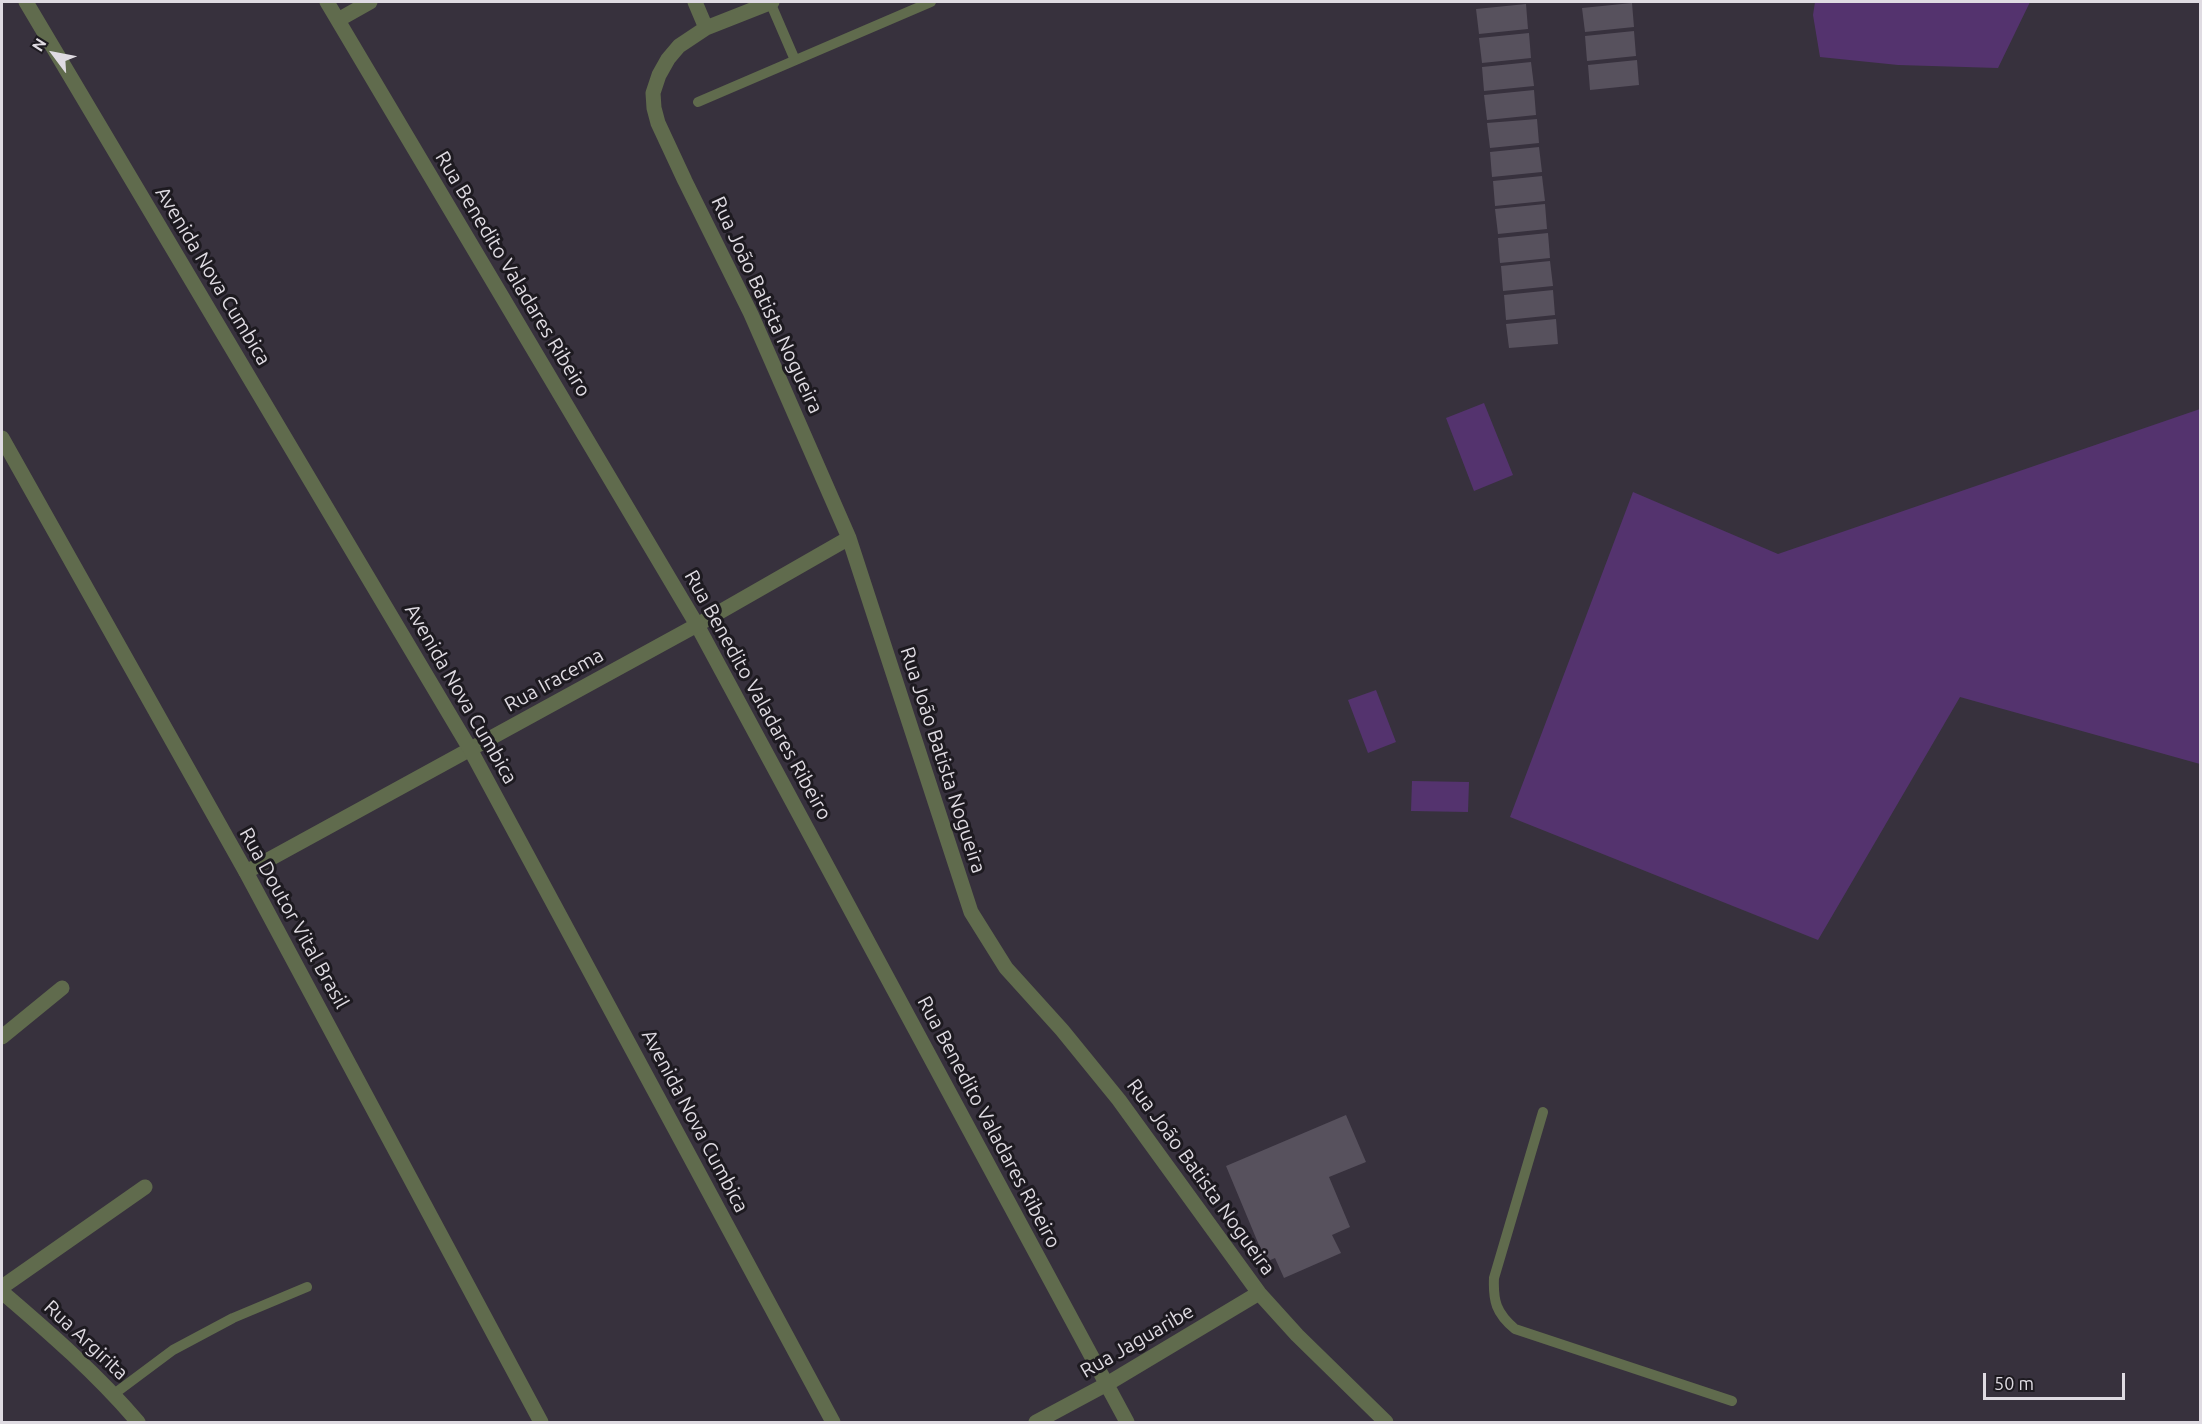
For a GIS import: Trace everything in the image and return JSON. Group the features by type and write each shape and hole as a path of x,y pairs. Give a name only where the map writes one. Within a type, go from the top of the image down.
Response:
{"street":[{"name":"Avenida Nova Cumbica","path":"26,2 470,749 833,1422"},
{"name":"Rua Benedito Valadares Ribeiro","path":"327,2 697,625 1127,1422"},
{"path":"338,20 370,2"},
{"path":"695,2 706,28"},
{"name":"Rua João Batista Nogueira","path":"771,2 706,28 679,46 659,75 653,93 654,108 658,123 751,314 849,538 971,912 1006,968 1062,1030 1119,1100 1259,1293 1297,1335 1386,1422"},
{"name":"Rua Doutor Vital Brasil","path":"2,438 246,872 535,1418"},
{"name":"Rua Iracema","path":"246,872 697,625 849,538"},
{"path":"2,1037 62,988"},
{"path":"2,1287 146,1187"},
{"name":"Rua Argirita","path":"2,1292 63,1343 114,1394 138,1422"},
{"name":"Rua Jaguaribe","path":"1036,1422 1107,1384 1259,1293"}],"lane":[{"path":"771,2 795,60"},
{"path":"698,102 931,2"},
{"path":"1543,1112 1494,1278 1493,1295 1504,1319 1515,1329 1732,1401"},
{"path":"114,1394 173,1350 233,1318 307,1287"}],"shaded area":[{"path":"1815,2 2030,2 1998,68 1898,65 1820,57 1813,15"},
{"path":"1484,403 1513,475 1474,491 1446,418"},
{"path":"2200,409 2200,764 1960,697 1818,940 1510,817 1633,492 1778,554"},
{"path":"1376,690 1396,742 1368,753 1348,700"},
{"path":"1412,781 1469,782 1468,812 1411,811"}],"building":[{"path":"1632,3 1634,27 1585,32 1582,8"},
{"path":"1526,4 1528,29 1479,34 1476,9"},
{"path":"1634,31 1636,56 1587,61 1585,36"},
{"path":"1529,33 1531,58 1482,63 1479,38"},
{"path":"1637,60 1639,85 1590,90 1588,65"},
{"path":"1531,62 1534,86 1484,91 1482,67"},
{"path":"1534,90 1536,115 1487,120 1484,95"},
{"path":"1537,119 1539,143 1490,148 1487,123"},
{"path":"1539,147 1542,172 1492,177 1490,152"},
{"path":"1542,176 1545,201 1495,206 1493,181"},
{"path":"1545,204 1547,229 1498,234 1495,209"},
{"path":"1548,233 1550,258 1500,263 1498,238"},
{"path":"1550,261 1553,286 1503,291 1501,266"},
{"path":"1553,290 1555,315 1506,320 1504,295"},
{"path":"1556,319 1558,344 1509,348 1506,324"},
{"path":"1346,1115 1366,1162 1329,1177 1350,1227 1332,1235 1341,1253 1284,1278 1275,1258 1266,1262 1226,1166"}]}
